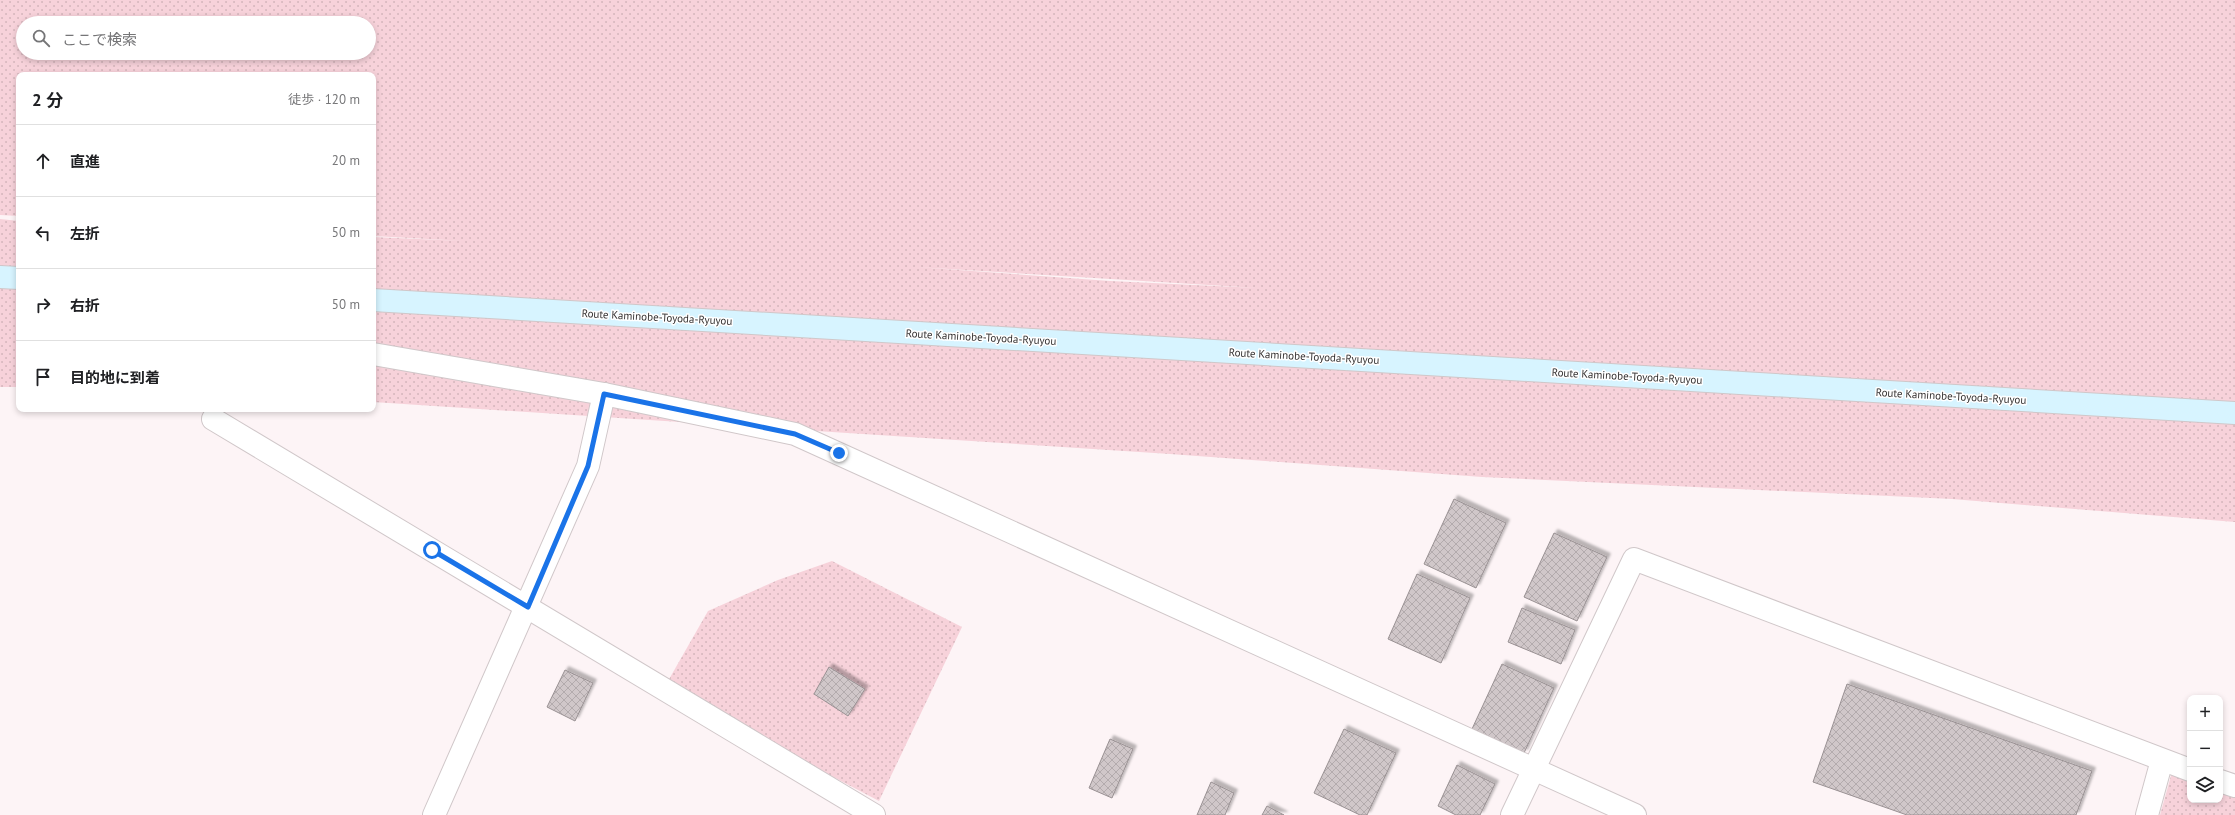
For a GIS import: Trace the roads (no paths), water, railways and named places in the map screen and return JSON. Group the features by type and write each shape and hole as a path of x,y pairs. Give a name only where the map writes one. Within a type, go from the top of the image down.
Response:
{"main road":[{"path":"0,277 16,278"},
{"name":"Route Kaminobe-Toyoda-Ryuyou","path":"376,300 2235,413"}],"street":[{"path":"376,355 604,394 795,434 1635,815"},
{"path":"434,815 528,607 588,466 604,394"},
{"path":"213,419 874,815"},
{"path":"1512,815 1634,559 2187,769"},
{"path":"2147,815 2162,760"},
{"path":"2223,782 2235,786"}]}
